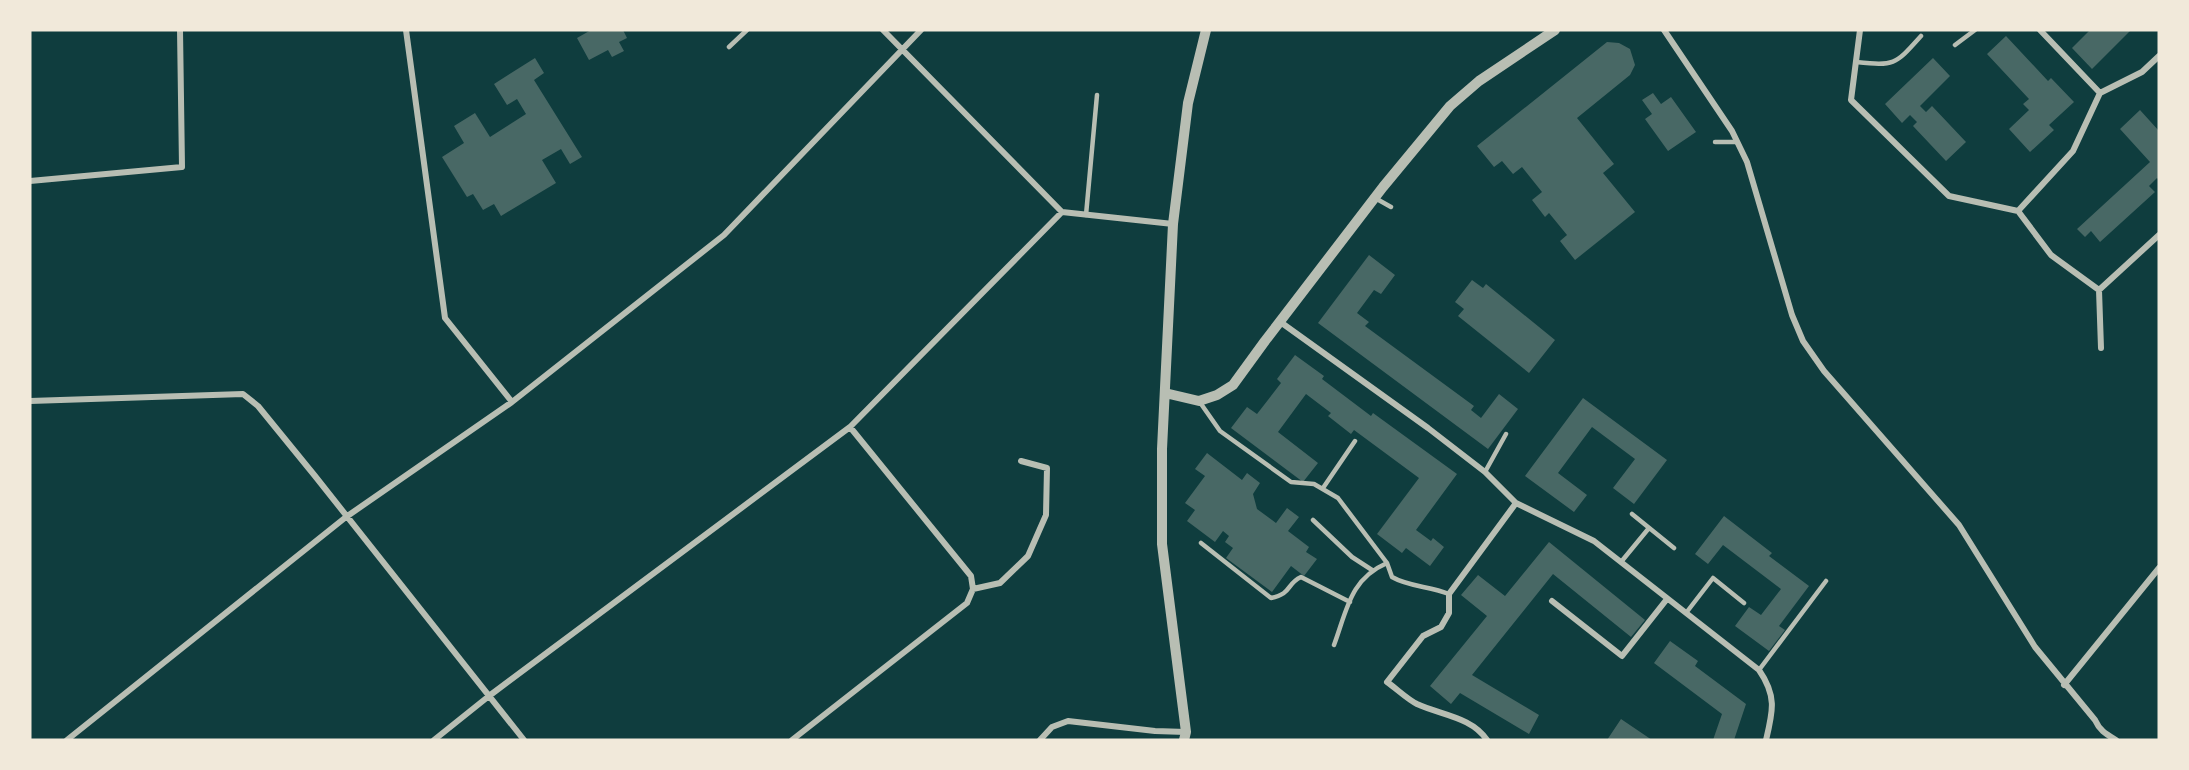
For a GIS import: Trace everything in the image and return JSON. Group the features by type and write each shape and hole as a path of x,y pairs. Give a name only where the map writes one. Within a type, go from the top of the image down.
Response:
{"street":[{"path":"30,181 182,167 180,30"},
{"path":"406,30 445,318 512,402"},
{"path":"883,30 1062,212 1173,224"},
{"path":"67,740 346,517 512,402 724,235 921,30"},
{"path":"1040,740 1052,727 1068,722 1185,736 1162,544 1165,393 1173,224 1188,103 1206,30"},
{"path":"1165,393 1199,401 1217,396 1233,385 1279,321 1450,106 1479,81 1555,30"},
{"path":"1664,30 1732,131 1747,162 1792,315 1803,341 1824,371 1959,525 2035,647 2095,720 2099,728 2106,736 2116,740"},
{"path":"1860,30 1851,100 1949,196 2018,211 2051,255 2099,290"},
{"path":"2040,30 2100,93"},
{"path":"2018,211 2073,151 2100,93 2142,72 2159,56"},
{"path":"434,740 489,696 850,427 1062,212"},
{"path":"2101,348 2099,290 2159,235"},
{"path":"1279,321 1428,428 1485,472 1516,503 1594,541 1759,670 1769,684 1773,698 1772,718 1766,740"},
{"path":"30,401 243,394 258,406 524,740"},
{"path":"792,740 967,603 973,589 971,576 850,427"},
{"path":"973,589 1000,583 1028,556 1046,515 1047,468 1021,461"},
{"path":"1487,740 1481,730 1461,720 1416,704 1387,682 1424,636 1442,627 1449,613 1449,594 1516,503"},
{"path":"2064,685 2159,568"},
{"path":"1552,601 1622,657 1667,599"}],"lane":[{"path":"729,47 747,30"},
{"path":"1955,45 1975,30"},
{"path":"1856,62 1892,63 1900,59 1921,36"},
{"path":"1086,215 1097,95"},
{"path":"1715,141 1737,142"},
{"path":"1375,198 1390,207"},
{"path":"1199,401 1220,430 1291,482 1314,484 1338,498 1387,563 1392,577 1401,582 1449,594"},
{"path":"1485,472 1506,434"},
{"path":"1323,488 1355,441"},
{"path":"1632,514 1674,548"},
{"path":"1313,520 1352,557 1372,570"},
{"path":"1621,562 1650,528"},
{"path":"1201,543 1271,598 1283,596 1295,580 1301,578 1350,602"},
{"path":"1335,645 1360,581 1372,570 1387,563"},
{"path":"1686,613 1713,578 1744,603"},
{"path":"1759,670 1826,581"}],"building":[{"path":"591,30 623,30 627,38 619,42 624,51 612,57 608,50 589,60 577,38"},
{"path":"2090,30 2130,31 2092,69 2072,48"},
{"path":"2006,36 2048,81 2051,78 2074,102 2049,125 2054,130 2030,152 2009,129 2029,110 2023,104 2029,99 1987,54"},
{"path":"1607,42 1619,43 1630,49 1635,65 1630,75 1577,118 1614,164 1603,173 1635,212 1575,260 1560,241 1567,235 1549,213 1545,217 1532,200 1542,192 1522,167 1513,174 1502,161 1494,167 1477,146"},
{"path":"535,58 544,73 534,80 582,157 570,164 561,149 542,160 556,183 501,216 494,204 483,210 473,194 467,197 442,157 464,143 454,126 475,113 490,137 526,114 517,99 507,105 494,84"},
{"path":"1933,58 1950,76 1920,106 1926,112 1932,106 1966,142 1946,161 1913,126 1917,122 1910,115 1902,123 1885,104"},
{"path":"1653,93 1661,104 1671,97 1696,132 1668,151 1645,119 1652,114 1642,100"},
{"path":"2140,110 2159,131 2159,180 2157,178 2149,186 2155,192 2100,242 2091,231 2085,237 2077,229 2150,162 2120,129"},
{"path":"1369,255 1395,275 1381,294 1374,290 1357,313 1369,322 1365,326 1474,406 1471,410 1481,418 1499,394 1518,409 1488,449 1318,323"},
{"path":"1472,280 1483,288 1486,284 1555,340 1529,373 1458,316 1464,309 1455,302"},
{"path":"1295,355 1324,376 1322,379 1371,416 1373,413 1457,474 1416,530 1431,541 1433,538 1444,547 1430,566 1406,548 1402,553 1377,534 1419,478 1354,430 1351,434 1328,416 1331,413 1306,394 1278,432 1318,463 1303,482 1231,428 1247,407 1257,414 1281,383 1277,379"},
{"path":"1583,398 1667,460 1634,504 1613,488 1635,459 1592,427 1558,473 1587,495 1574,512 1525,476"},
{"path":"1207,453 1242,480 1247,473 1260,483 1253,494 1257,509 1276,523 1287,508 1299,517 1288,531 1309,547 1306,552 1317,559 1304,576 1291,566 1272,592 1226,558 1233,548 1225,542 1229,536 1223,531 1215,542 1187,521 1195,510 1185,503 1205,476 1195,469"},
{"path":"1724,516 1772,553 1769,556 1809,586 1779,626 1785,630 1769,651 1735,626 1749,607 1761,615 1781,589 1723,545 1708,564 1695,554"},
{"path":"1549,542 1645,620 1631,637 1553,574 1472,675 1539,715 1529,734 1460,693 1451,704 1430,686 1487,616 1461,595 1478,575 1505,596"},
{"path":"1670,641 1698,661 1695,666 1746,704 1734,740 1713,740 1722,714 1654,663"},
{"path":"1621,719 1652,740 1607,740"}]}
